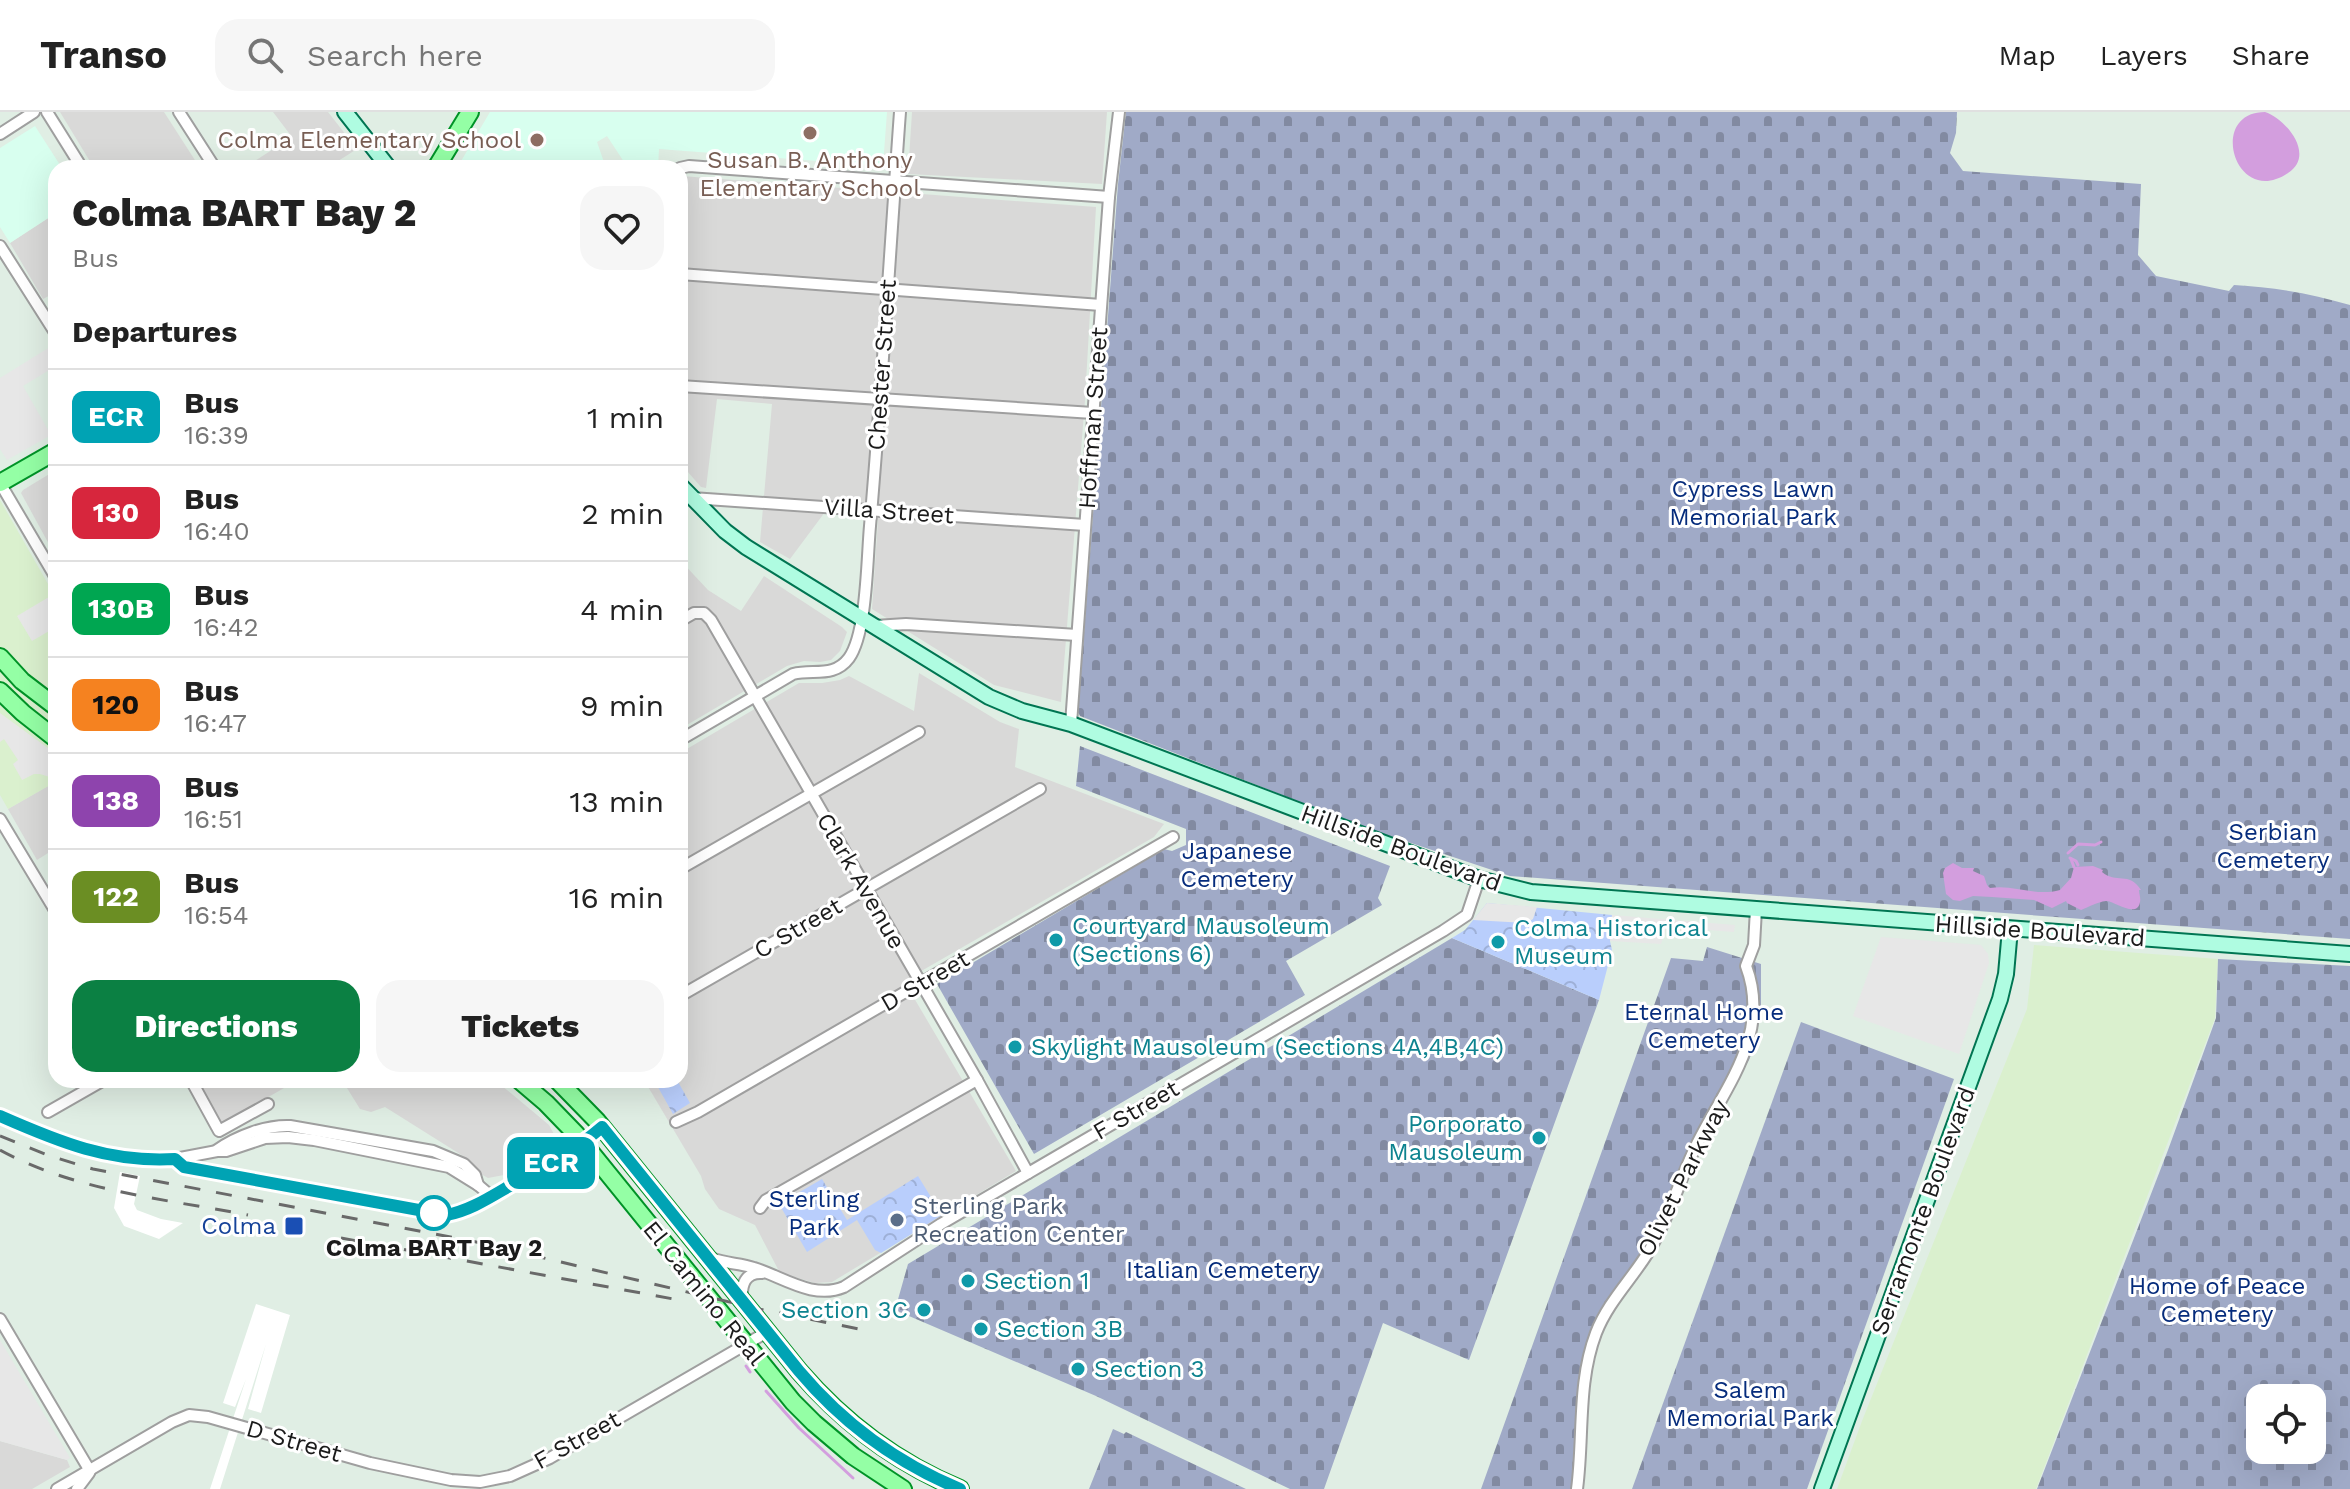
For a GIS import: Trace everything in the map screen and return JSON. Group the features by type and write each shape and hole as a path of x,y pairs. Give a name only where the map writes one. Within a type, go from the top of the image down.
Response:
{"main road":[{"path":"345,112 383,160"},
{"path":"441,160 470,112"},
{"path":"0,483 48,456"},
{"name":"Hillside Boulevard","path":"688,494 725,531 746,547 1004,705 1071,724 1479,879 1531,892 2350,954"},
{"path":"0,657 22,681 48,701"},
{"path":"0,691 48,733"},
{"name":"Serramonte Boulevard","path":"1822,1489 2000,999 2006,974 2010,929"},
{"name":"El Camino Real","path":"533,1088 583,1143 793,1402 853,1456 903,1489"},
{"name":"El Camino Real","path":"565,1088 602,1127 812,1386 850,1422 906,1462 960,1489"}],"street":[{"path":"0,134 34,112"},
{"path":"47,112 77,160"},
{"path":"179,112 210,160"},
{"name":"Chester Street","path":"755,696 793,674 803,671 827,673 843,664 868,622 871,510 900,112"},
{"name":"Hoffman Street","path":"1071,724 1109,197 1119,112"},
{"path":"688,166 1109,197"},
{"path":"0,246 48,321"},
{"path":"688,275 1101,305"},
{"path":"688,386 1093,413"},
{"path":"0,483 48,564"},
{"name":"Villa Street","path":"692,498 1085,525"},
{"name":"Clark Avenue","path":"688,616 704,613 711,620 1028,1173"},
{"path":"868,622 1077,635"},
{"path":"688,735 755,696"},
{"path":"688,864 919,732"},
{"name":"C Street","path":"688,991 1040,789"},
{"path":"0,819 48,899"},
{"name":"D Street","path":"676,1122 1173,837"},
{"name":"F Street","path":"706,1256 728,1264 753,1267 801,1287 834,1290 1443,931 1467,915 1479,879"},
{"name":"Olivet Parkway","path":"1577,1489 1584,1382 1596,1334 1606,1312 1657,1238 1696,1146 1740,1063 1750,1034 1754,1002 1746,966 1754,945 1756,909"},
{"path":"760,1208 766,1200 977,1080"},
{"path":"48,1112 90,1088"},
{"path":"195,1088 219,1131 268,1104"},
{"path":"0,1116 58,1141 118,1157 147,1161 217,1151 261,1130 290,1126 433,1151 464,1164 475,1175 478,1185 491,1196 572,1152 602,1127"},
{"path":"742,1300 743,1284 749,1275 768,1273"},
{"path":"0,1319 90,1471"},
{"name":"F Street","path":"510,1476 550,1458 767,1332"},
{"name":"D Street","path":"57,1489 189,1415 226,1421 370,1463 451,1480 480,1482 510,1476"},
{"name":"D Street","path":"77,1489 90,1471"}],"shaded area":[{"path":"60,112 164,112 195,160 89,160"},
{"path":"273,112 328,112 357,149 340,160 256,160 292,137"},
{"path":"490,112 887,112 883,166 659,149 658,160 623,160 607,136 597,142 603,160 462,160"},
{"path":"912,112 1107,112 1102,184 908,174"},
{"path":"2265,112 2289,130 2299,148 2296,165 2288,173 2269,181 2254,179 2242,170 2235,156 2233,141 2237,127 2247,116"},
{"path":"35,126 57,160 48,160 48,218 10,243 0,227 0,148"},
{"path":"688,177 1096,207 1085,400 1061,702 994,685 872,609 878,520 825,512 790,559 760,542 772,404 717,399 706,488 701,487 688,472"},
{"path":"48,218 48,296 43,299 10,243"},
{"path":"48,348 48,371 23,386 48,430 48,437 7,460 0,449 0,378"},
{"path":"48,475 48,542 21,493"},
{"path":"0,500 48,584 48,786 8,809 0,795"},
{"path":"688,569 708,590 741,611 764,576 847,632 840,651 831,660 804,661 787,666 688,724"},
{"path":"48,598 48,632 32,641 17,616"},
{"name":"Sterling Park","path":"919,673 1000,722 1019,729 1015,767 1164,824 1154,837 904,981 1016,1171 832,1282 815,1283 780,1273 755,1225 719,1209 649,1088 688,1088 688,748 799,683 822,683 849,676 914,711"},
{"path":"0,713 48,748 48,776 34,774 22,780 13,764 18,760 4,739 0,742"},
{"path":"48,786 48,853 37,860 8,809"},
{"path":"1953,863 1962,868 1974,868 1973,871 1984,876 1990,888 2042,892 2060,890 2071,878 2074,867 2093,866 2107,875 2136,884 2141,890 2140,902 2135,909 2106,901 2081,910 2066,901 2052,908 2034,900 1973,896 1953,900 1946,894 1943,873"},
{"path":"1487,903 1537,907 1533,919 1527,923 1473,920"},
{"path":"1612,915 1735,925 1734,932 1667,927 1661,944 1610,941"},
{"path":"1881,937 1981,945 1988,954 1989,963 1959,1054 1853,1016"},
{"path":"2034,945 2218,959 2215,1018 2036,1489 1837,1489 2027,1009"},
{"path":"201,1088 284,1088 221,1124"},
{"path":"347,1088 505,1088 549,1125 555,1136 550,1150 536,1160 504,1175 488,1178 479,1173 471,1161 385,1107 371,1112 360,1109"},
{"path":"0,1340 70,1458 67,1460 0,1441"},
{"path":"0,1441 67,1460 70,1467 32,1489 0,1489"}],"green space":[{"name":"Cypress Lawn Memorial Park","path":"1126,112 1957,112 1956,133 1950,153 1963,171 2141,184 2138,255 2156,276 2229,291 2234,285 2278,289 2350,305 2350,939 1510,876 1369,829 1080,716 1118,184"},
{"name":"Japanese Cemetery","path":"1080,746 1390,866 1378,898 1382,905 1286,961 1305,995 1034,1154 937,984 1164,849 1172,851 1186,845 1186,829 1076,786"},
{"path":"1487,903 1612,915 1612,950 1599,1000 1452,938 1465,930"},
{"name":"Italian Cemetery","path":"1452,938 1599,1000 1469,1360 1383,1323 1324,1489 1290,1489 1096,1396 895,1310 908,1264"},
{"name":"Eternal Home Cemetery","path":"1707,947 1761,964 1761,1011 1755,1044 1708,1131 1671,1222 1659,1243 1626,1284 1594,1343 1576,1489 1481,1489 1671,958 1703,961"},
{"name":"Home of Peace Cemetery","path":"2218,959 2350,966 2350,1489 2037,1489 2216,1018"},
{"name":"Salem Memorial Park","path":"1801,1022 1954,1079 1807,1489 1632,1489"},
{"path":"658,1088 682,1088 690,1103 673,1114"},
{"name":"Sterling Park","path":"918,1176 942,1215 881,1253 875,1250 857,1220 807,1252 779,1204 822,1179 847,1220"},
{"path":"1113,1429 1126,1432 1246,1489 1089,1489"}],"pier":[{"path":"120,1172 140,1176 134,1204 137,1210 183,1223 159,1239 124,1226 114,1208"},
{"path":"256,1304 290,1315 261,1413 248,1409 266,1344 220,1489 210,1489 246,1379 235,1407 223,1403"}],"waterway":[{"path":"2068,853 2078,844 2095,845 2101,842"},
{"path":"2070,858 2078,865"},
{"path":"2071,859 2074,867"},
{"path":"746,1366 750,1372"},
{"path":"766,1391 799,1428 853,1478"}],"railway":[{"path":"0,1136 93,1169 472,1241 759,1309 869,1331"},
{"path":"0,1150 29,1164 90,1184 248,1215"},
{"path":"341,1238 679,1300"}],"bus line":[{"name":"ECR","path":"0,1116 58,1141 97,1153 147,1161 175,1159 184,1167 446,1215 458,1213 570,1153 602,1127 826,1401 887,1450 960,1489"}],"place":[{"name":"Susan B. Anthony Elementary School","path":"810,133"},
{"name":"Colma Elementary School","path":"537,140"},
{"name":"Courtyard Mausoleum (Sections 6)","path":"1056,940"},
{"name":"Colma Historical Museum","path":"1498,942"},
{"name":"Skylight Mausoleum (Sections 4A,4B,4C)","path":"1015,1047"},
{"name":"Porporato Mausoleum","path":"1539,1138"},
{"name":"Colma BART Bay 2","path":"434,1213"},
{"name":"Sterling Park Recreation Center","path":"897,1220"},
{"name":"Colma","path":"294,1226"},
{"name":"Section 1","path":"968,1281"},
{"name":"Section 3C","path":"924,1310"},
{"name":"Section 3B","path":"981,1329"},
{"name":"Section 3","path":"1078,1369"}],"park label":[{"name":"Serbian Cemetery","path":"2273,846"}]}
